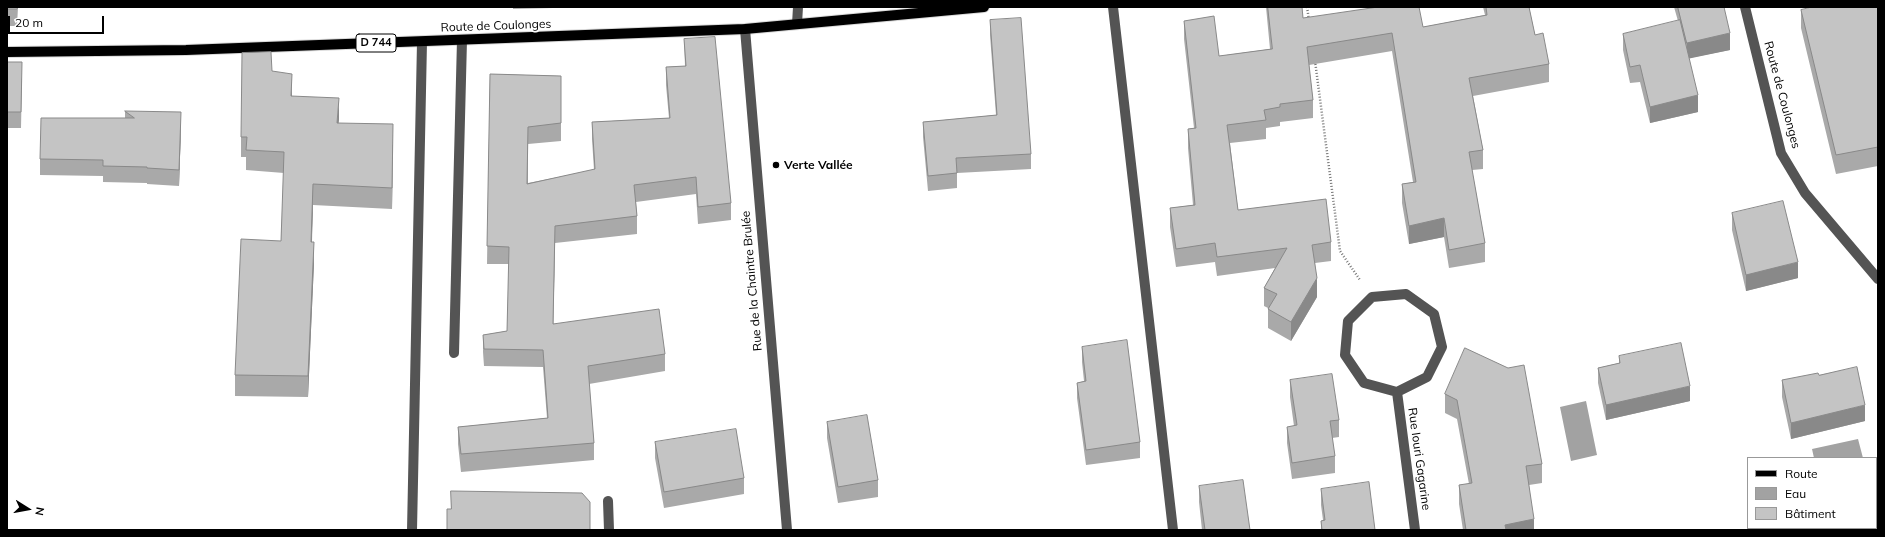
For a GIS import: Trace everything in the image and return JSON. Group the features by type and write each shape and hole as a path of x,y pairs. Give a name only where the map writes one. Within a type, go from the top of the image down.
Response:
{"main road":[{"name":"Route de Coulonges","path":"7,52 186,50 744,29 984,7"}],"street":[{"path":"796,24 798,7"},
{"path":"1113,7 1173,530"},
{"name":"Route de Coulonges","path":"1746,7 1781,153 1806,194 1878,279"},
{"name":"Rue de la Chaintre Brulée","path":"744,29 787,530"},
{"path":"454,352 462,40"},
{"path":"412,530 422,42"},
{"path":"1406,294 1434,314 1442,347 1427,377 1397,392 1364,383 1345,355 1348,321 1372,297 1406,294"},
{"name":"Rue Iouri Gagarine","path":"1397,392 1415,530"},
{"path":"608,501 609,530"}],"path":[{"path":"1307,7 1310,23"},
{"path":"1314,54 1340,251 1372,297"}],"water":[{"path":"1586,401 1597,455 1571,461 1560,407"},
{"path":"1858,439 1863,457 1814,457 1812,449"}],"building":[{"path":"7,7 18,7 17,9 7,9"},
{"path":"1268,7 1302,7 1303,18 1378,7 1419,7 1423,27 1487,15 1486,7 1529,7 1535,35 1543,33 1549,64 1469,78 1483,150 1469,152 1485,243 1449,250 1444,218 1409,226 1402,184 1416,182 1392,33 1307,47 1313,100 1280,104 1280,107 1264,110 1266,120 1227,125 1238,210 1326,199 1331,242 1312,245 1317,278 1291,322 1268,309 1277,294 1264,288 1287,248 1217,257 1215,243 1176,249 1170,208 1195,205 1188,129 1196,128 1184,21 1214,16 1219,56 1272,49"},
{"path":"1678,7 1724,7 1730,33 1687,43"},
{"path":"1812,7 1878,7 1878,147 1836,155 1801,10"},
{"path":"1021,18 1031,154 956,158 957,173 928,176 923,122 997,115 990,20"},
{"path":"1680,20 1698,95 1650,107 1640,65 1630,67 1623,34"},
{"path":"715,37 731,203 698,207 696,177 634,185 637,216 555,226 553,324 659,309 665,354 588,366 594,443 461,454 458,427 548,418 543,350 484,349 483,335 507,331 509,247 487,246 490,74 561,76 561,123 528,127 527,184 595,169 592,122 670,118 666,67 686,66 684,39"},
{"path":"271,52 272,71 292,74 291,96 339,98 337,123 393,124 392,188 313,184 311,242 314,242 308,376 235,375 241,239 281,241 284,152 246,150 247,137 241,137 242,53"},
{"path":"7,62 22,62 21,112 7,112"},
{"path":"125,111 181,112 179,170 147,167 103,166 103,160 40,159 41,118 134,118"},
{"path":"1783,201 1798,262 1746,275 1732,213"},
{"path":"1127,340 1140,442 1086,450 1077,383 1086,381 1082,347"},
{"path":"1681,343 1690,386 1606,405 1598,368 1620,363 1619,356"},
{"path":"1465,348 1508,368 1524,365 1542,464 1526,466 1534,519 1505,525 1506,530 1466,530 1459,485 1472,483 1457,400 1445,394"},
{"path":"1857,367 1865,405 1791,423 1782,380 1818,373 1819,375"},
{"path":"1332,374 1339,420 1330,421 1335,456 1292,463 1287,427 1297,425 1290,380"},
{"path":"867,415 878,480 838,487 827,422"},
{"path":"736,429 744,478 664,492 655,442"},
{"path":"1243,480 1250,530 1205,530 1199,486"},
{"path":"1369,482 1375,530 1322,530 1321,521 1325,520 1321,489"},
{"path":"451,491 582,493 590,502 590,530 447,530 447,509 451,509"}],"place":[{"name":"Verte Vallée","path":"776,165"}]}
